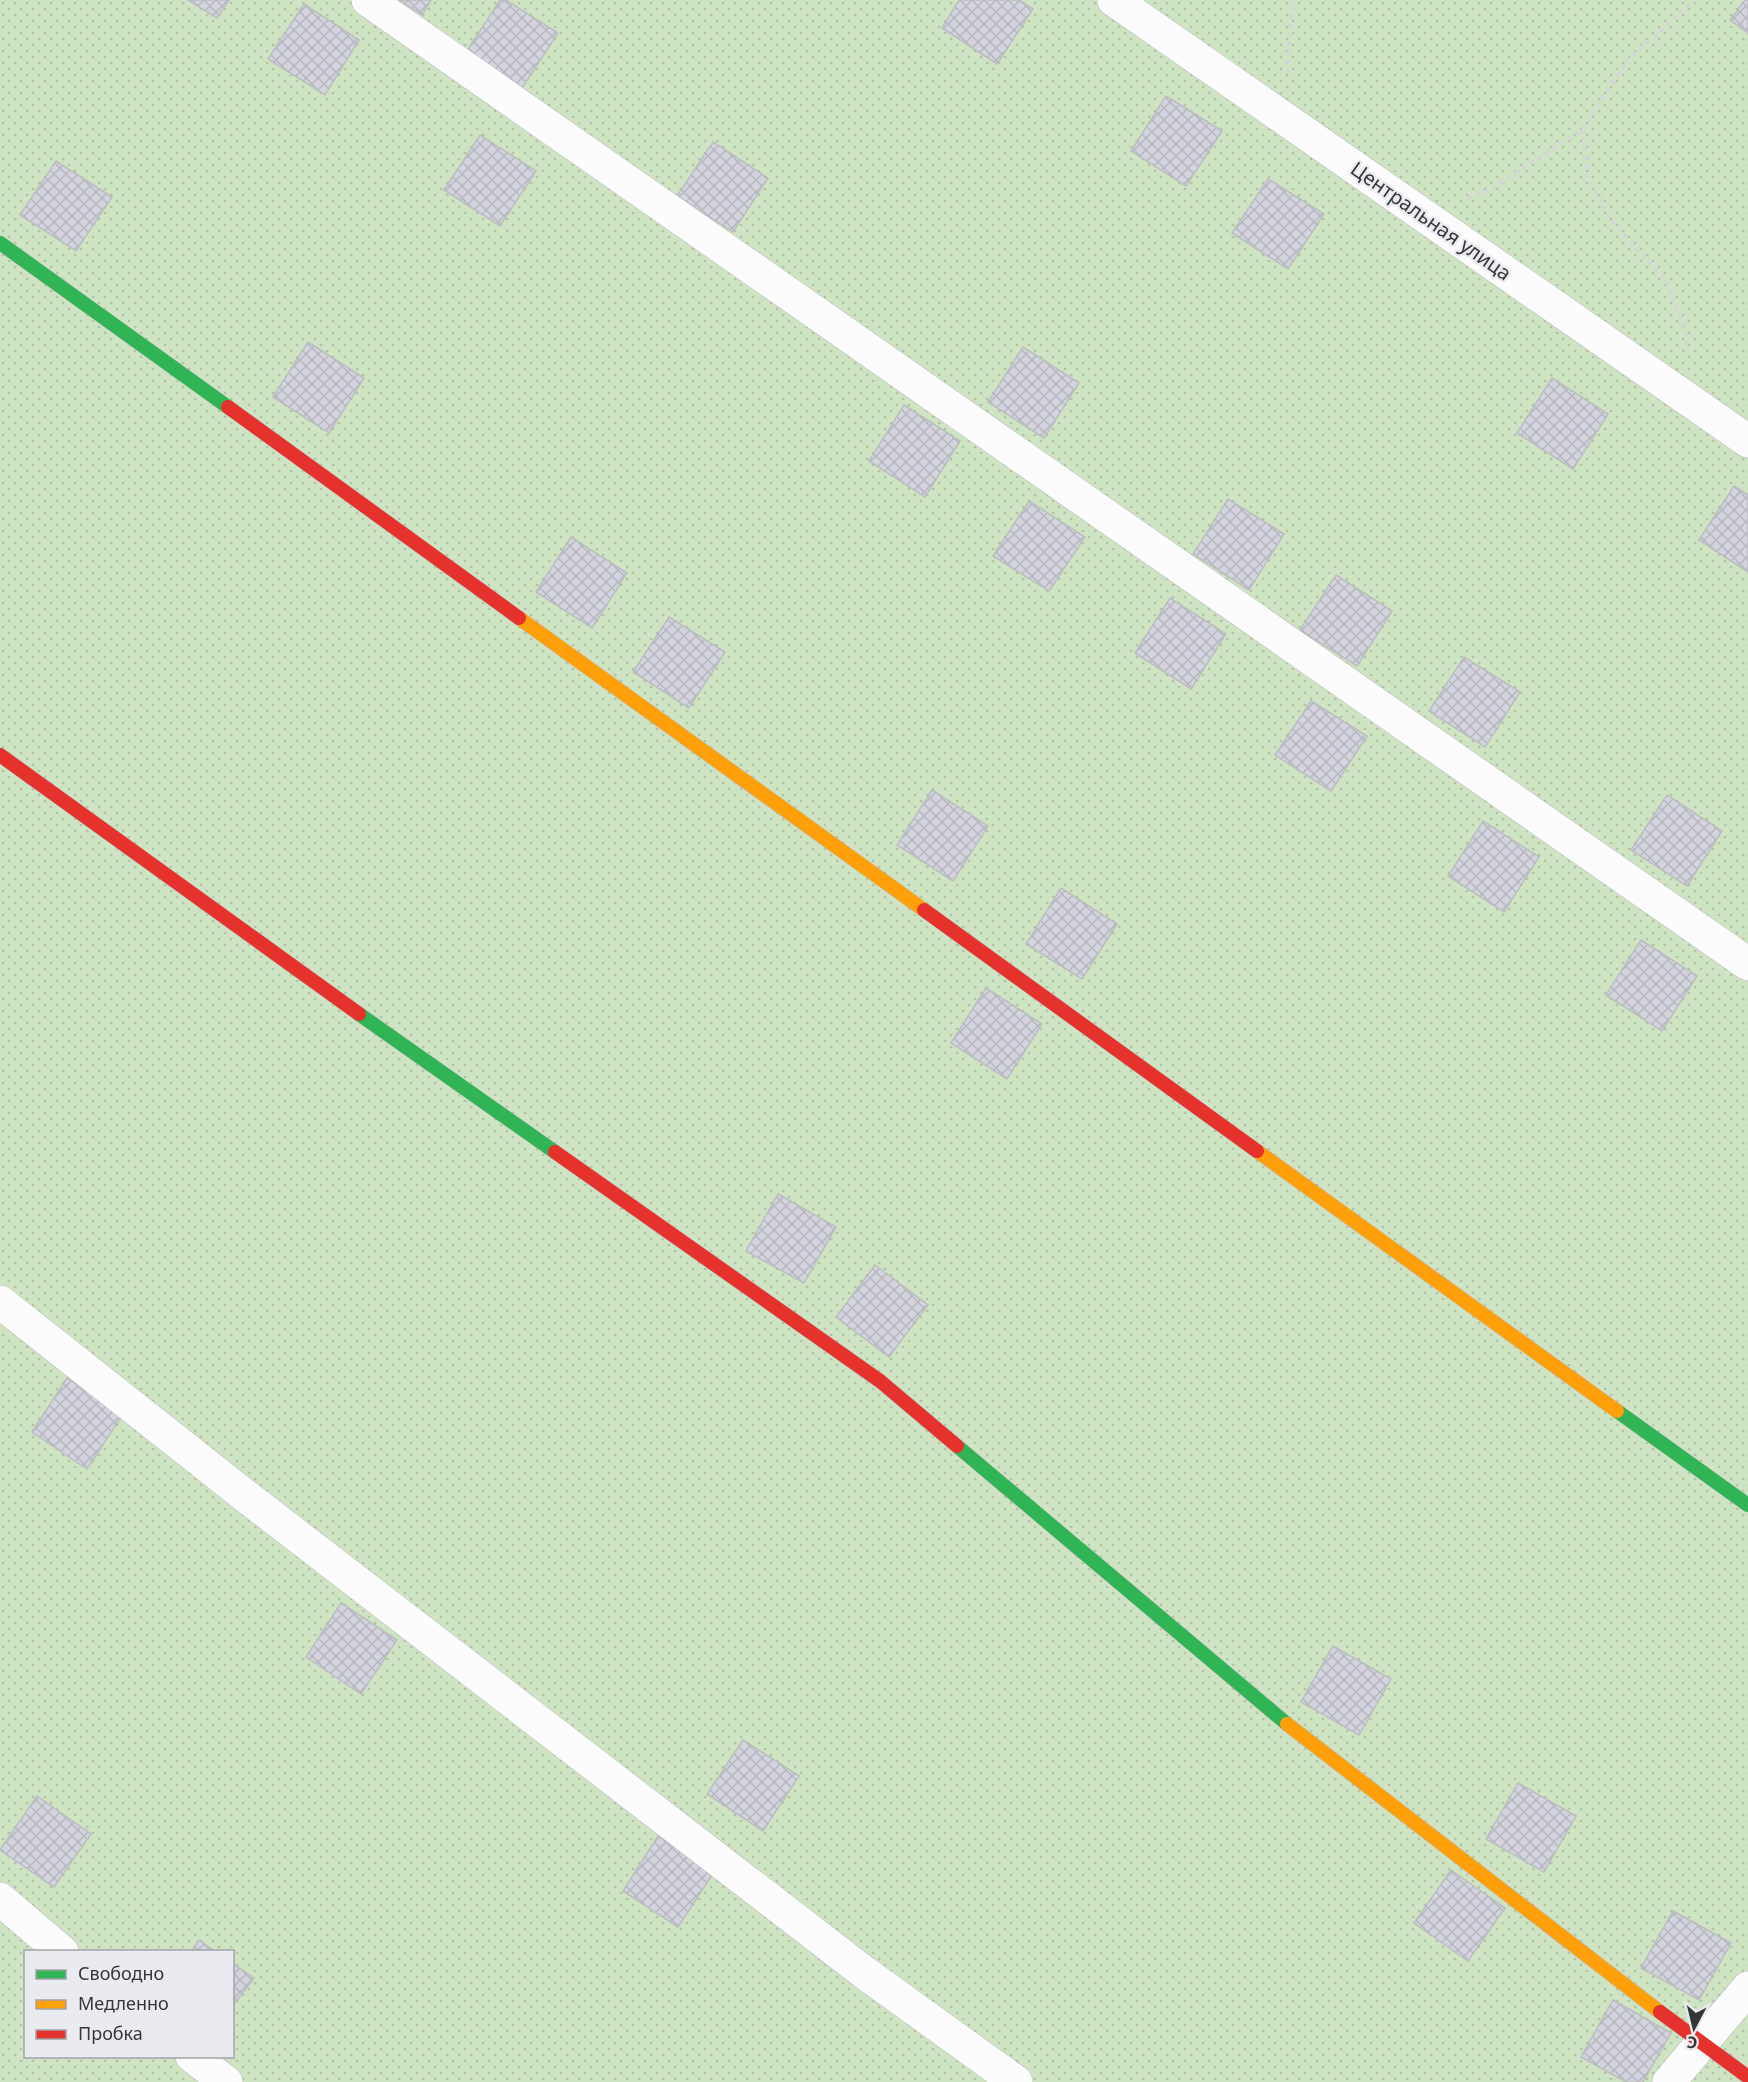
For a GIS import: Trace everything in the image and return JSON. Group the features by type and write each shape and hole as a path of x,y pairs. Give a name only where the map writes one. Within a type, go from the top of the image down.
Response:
{"street":[{"path":"368,0 1748,964"},
{"name":"Центральная улица","path":"1114,0 1748,441"},
{"path":"0,243 1748,1505"},
{"path":"0,755 391,1037 880,1381 1308,1741 1701,2044 1748,2077"},
{"path":"0,1302 252,1501 865,1973 1016,2082"},
{"path":"0,1899 60,1950"},
{"path":"1669,2082 1748,1988"},
{"path":"195,2058 226,2082"}],"path":[{"path":"1283,118 1293,0"},
{"path":"1421,214 1488,191 1583,129 1628,60 1695,0"},
{"path":"1583,129 1587,177 1611,220 1665,279 1685,329 1692,403"}],"green space":[{"path":"0,0 1748,0 1748,2082 0,2082"}],"building":[{"path":"188,0 229,0 217,18"},
{"path":"399,0 431,0 422,15"},
{"path":"500,0 506,0 558,33 522,88 466,52"},
{"path":"959,0 1019,0 1033,9 997,64 942,28"},
{"path":"1745,0 1748,0 1748,33 1730,20"},
{"path":"304,4 359,40 325,95 268,59"},
{"path":"1166,96 1222,131 1186,186 1131,151"},
{"path":"480,135 536,171 500,226 444,190"},
{"path":"713,142 768,178 733,232 677,196"},
{"path":"56,161 112,197 76,251 20,215"},
{"path":"1268,179 1324,214 1288,269 1232,233"},
{"path":"308,342 364,378 329,433 273,397"},
{"path":"1023,347 1079,383 1044,438 988,402"},
{"path":"1552,378 1608,414 1573,469 1517,433"},
{"path":"904,405 960,441 925,497 869,461"},
{"path":"1734,486 1748,495 1748,572 1699,540"},
{"path":"1228,499 1284,534 1249,590 1193,554"},
{"path":"1029,501 1085,537 1049,591 993,556"},
{"path":"571,537 627,573 592,628 536,592"},
{"path":"1336,575 1392,611 1357,666 1300,630"},
{"path":"1170,598 1226,634 1191,689 1135,653"},
{"path":"669,617 725,652 689,708 633,672"},
{"path":"1464,657 1520,692 1485,747 1429,711"},
{"path":"1311,701 1367,736 1331,791 1275,755"},
{"path":"932,790 988,826 953,881 897,845"},
{"path":"1667,795 1722,831 1687,886 1631,850"},
{"path":"1483,821 1539,857 1504,912 1448,876"},
{"path":"1061,888 1117,924 1082,979 1026,944"},
{"path":"1641,940 1697,976 1662,1031 1606,995"},
{"path":"986,988 1042,1024 1007,1079 951,1043"},
{"path":"778,1194 836,1227 804,1283 746,1251"},
{"path":"875,1265 928,1305 889,1357 836,1317"},
{"path":"67,1378 123,1414 87,1469 32,1432"},
{"path":"341,1603 397,1640 361,1694 306,1657"},
{"path":"1333,1646 1391,1679 1359,1735 1301,1702"},
{"path":"743,1740 799,1776 763,1831 707,1794"},
{"path":"1518,1783 1576,1816 1544,1872 1486,1839"},
{"path":"37,1796 91,1834 54,1887 0,1850"},
{"path":"658,1836 714,1872 678,1927 623,1891"},
{"path":"1451,1870 1505,1908 1468,1961 1414,1923"},
{"path":"1673,1911 1731,1943 1699,2000 1641,1968"},
{"path":"199,1940 213,1950 192,1950"},
{"path":"234,1964 254,1978 234,2004"},
{"path":"1613,2000 1671,2033 1643,2082 1626,2082 1581,2057"}],"traffic: fast":[{"path":"0,243 228,407"},
{"path":"359,1014 555,1152"},
{"path":"1617,1411 1748,1505"},
{"path":"957,1446 1287,1724"}],"traffic: slow":[{"path":"519,618 924,910"},
{"path":"1257,1151 1617,1411"},
{"path":"1287,1724 1660,2012"}],"traffic: jam":[{"path":"228,407 519,618"},
{"path":"0,755 359,1014"},
{"path":"924,910 1257,1151"},
{"path":"555,1152 880,1381 957,1446"},
{"path":"1660,2012 1748,2077"}]}
